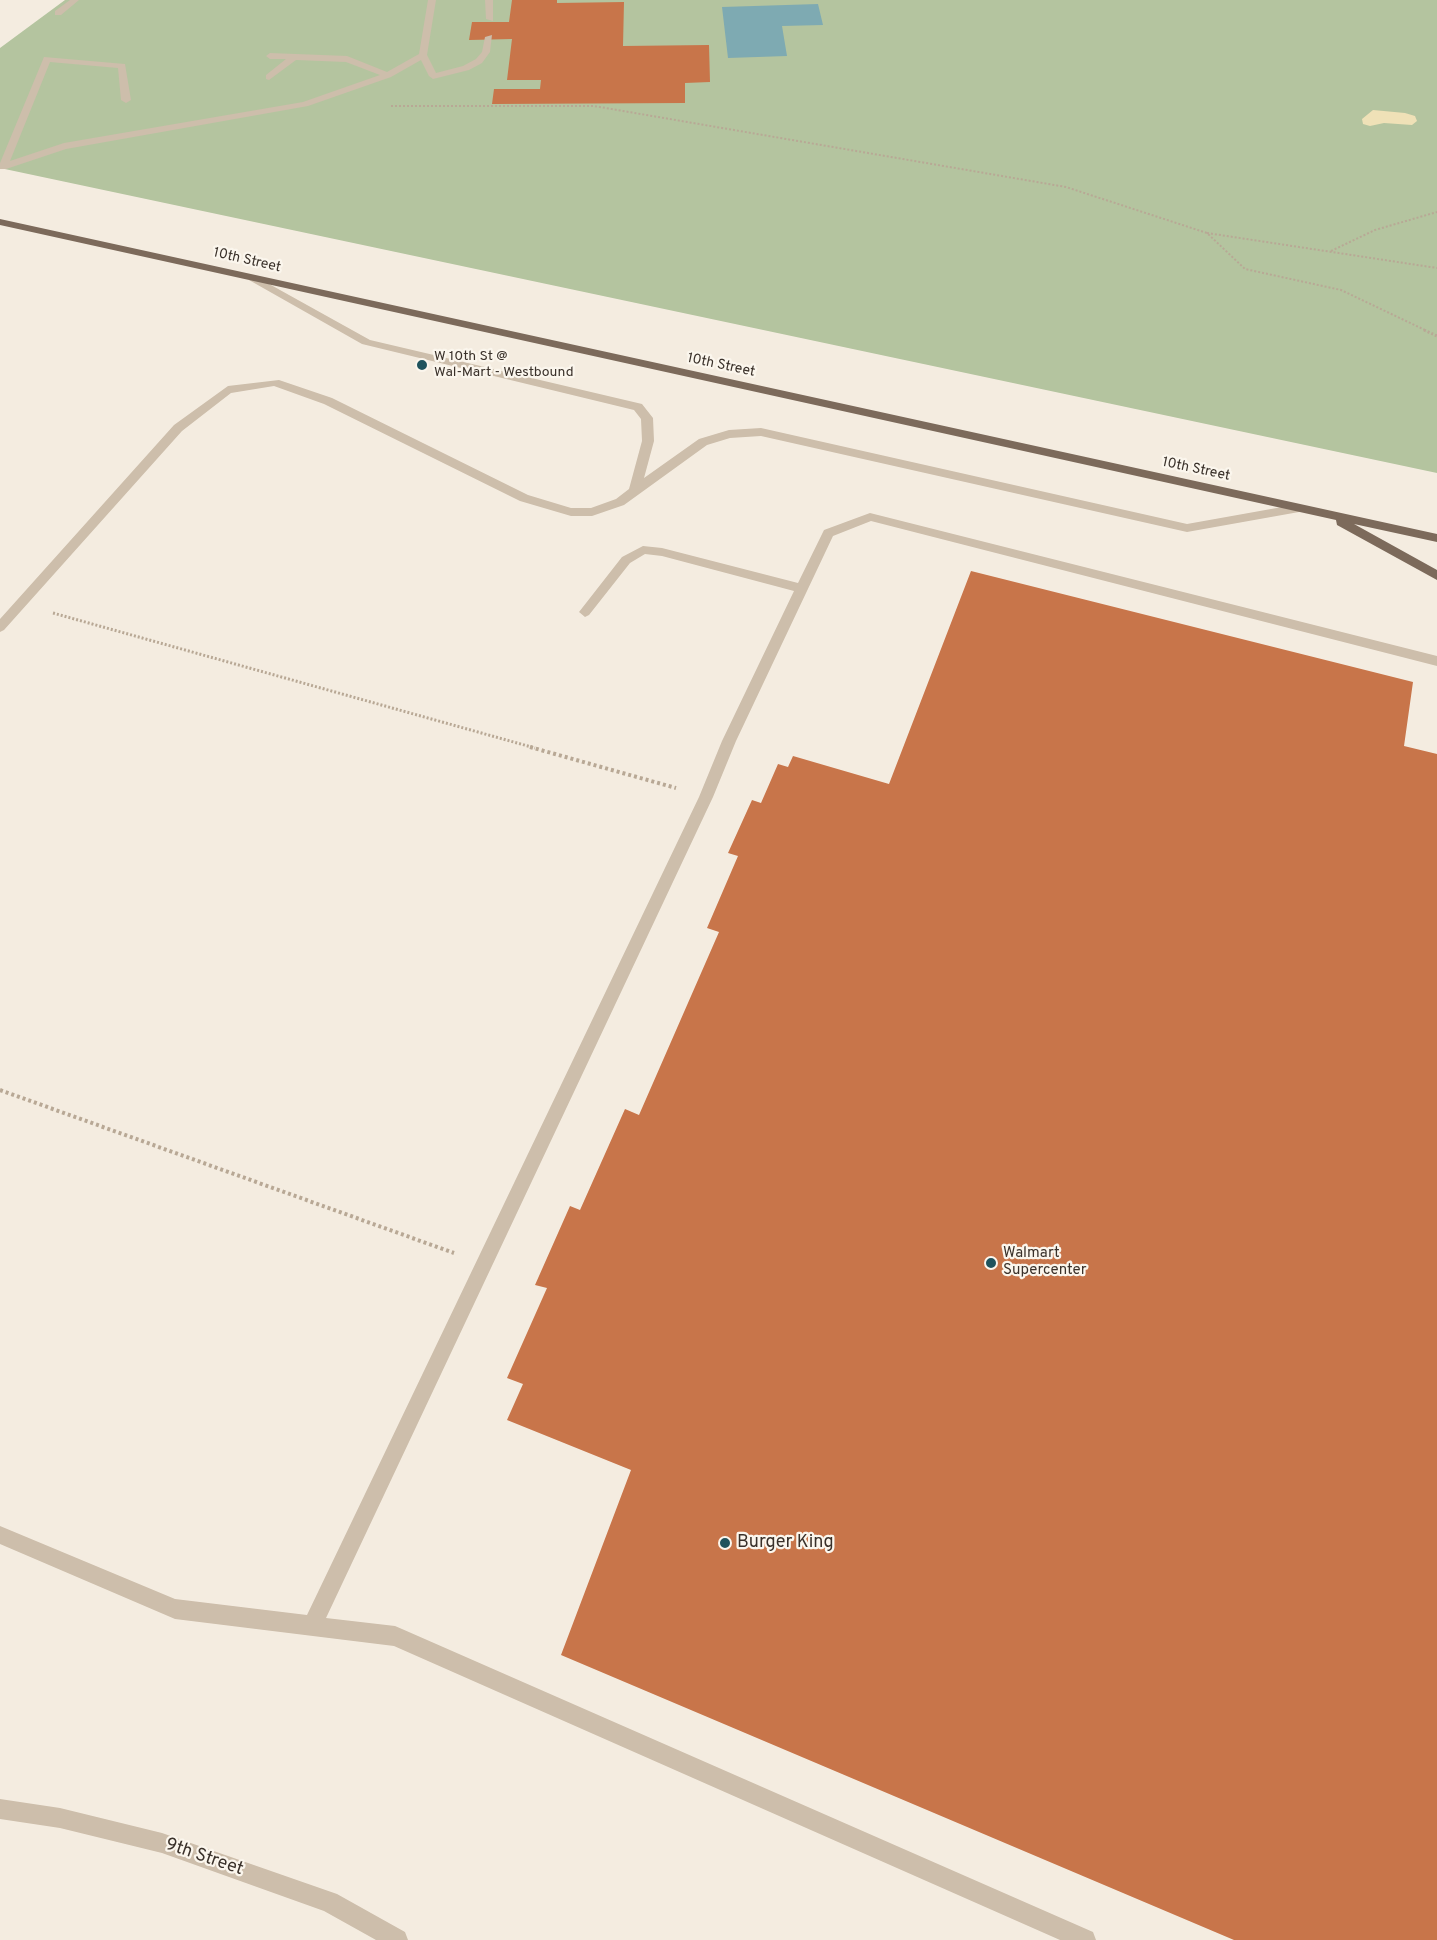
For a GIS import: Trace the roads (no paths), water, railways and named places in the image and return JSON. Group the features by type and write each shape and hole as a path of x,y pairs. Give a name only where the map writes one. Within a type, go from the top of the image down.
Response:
{"main road":[{"name":"10th Street","path":"0,222 1437,538"},
{"path":"1328,514 1437,576"}],"street":[{"path":"58,13 75,0"},
{"path":"432,0 423,55 433,76 466,68 479,61 486,52 489,37"},
{"path":"489,0 490,20"},
{"path":"2,168 64,146 305,104 388,75 423,55"},
{"path":"270,56 347,59 388,75"},
{"path":"269,77 294,57"},
{"path":"2,168 46,59 122,66 126,100"},
{"path":"253,278 366,342 638,407 647,418 648,441 635,490"},
{"path":"0,627 178,428 228,390 275,382 328,401 525,498 571,512 591,512 620,502 703,442 729,434 761,432 1187,528 1299,508"},
{"path":"312,1626 706,797 729,741 828,533 870,517 1437,661"},
{"path":"585,612 626,560 643,550 662,552 802,589"},
{"path":"0,1535 175,1609 395,1636 1085,1940"},
{"name":"9th Street","path":"0,1809 60,1818 162,1843 329,1902 397,1940"}],"water":[{"path":"818,4 823,25 782,26 787,56 728,58 722,7"}],"place":[{"name":"W 10th St @ Wal-Mart - Westbound","path":"422,365"},
{"name":"Walmart Supercenter","path":"991,1263"},
{"name":"Burger King","path":"725,1543"}]}
